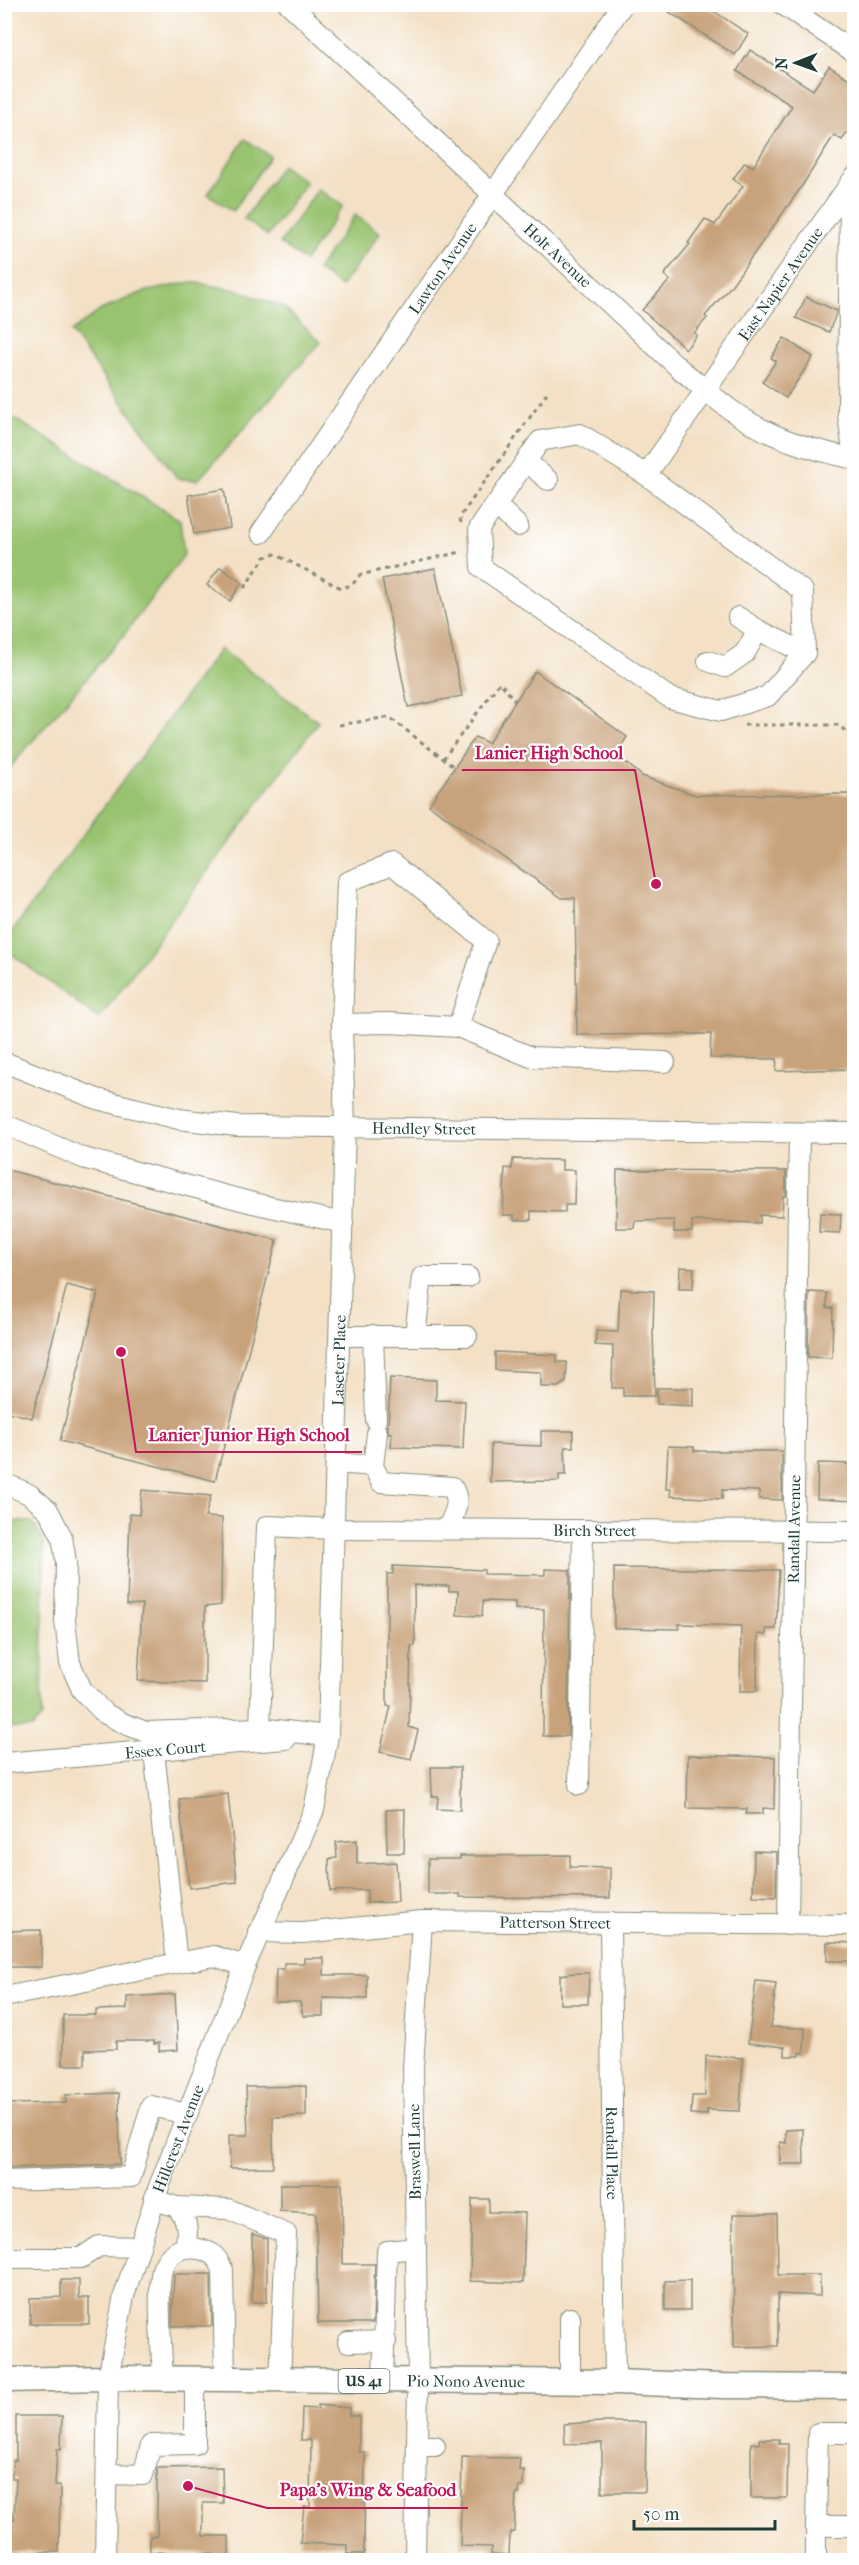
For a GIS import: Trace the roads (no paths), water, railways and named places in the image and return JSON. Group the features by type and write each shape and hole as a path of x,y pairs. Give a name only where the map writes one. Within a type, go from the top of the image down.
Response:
{"main road":[{"name":"Pio Nono Avenue","path":"4,2380 108,2378 615,2382 855,2387"}],"street":[{"name":"Holt Avenue","path":"289,4 680,369 738,416 776,436 815,451 854,459"},
{"name":"Lawton Avenue","path":"261,533 623,4"},
{"path":"793,8 855,52"},
{"path":"852,181 848,415 854,459"},
{"name":"East Napier Avenue","path":"646,475 852,181"},
{"path":"580,434 646,475 803,591 805,653 768,696 721,711 670,698 481,567 479,529 526,461 540,441 580,434"},
{"path":"526,461 548,480"},
{"path":"496,505 518,526"},
{"path":"738,617 758,630 805,653"},
{"path":"708,661 725,667 745,653 758,630"},
{"name":"Laseter Place","path":"327,1736 343,1223 345,1128 342,1023 347,882 392,864 486,941 458,1027"},
{"path":"342,1023 458,1027 531,1057 665,1062"},
{"name":"Hendley Street","path":"4,1062 97,1099 178,1119 237,1126 855,1133"},
{"path":"4,1125 83,1158 241,1200 343,1223"},
{"name":"Randall Avenue","path":"788,1925 799,1132"},
{"path":"415,1335 422,1277 468,1277"},
{"path":"372,1335 377,1426 373,1466 381,1482 452,1487 457,1495 457,1510 447,1529"},
{"path":"339,1336 466,1336"},
{"path":"336,1463 373,1466"},
{"path":"4,1483 29,1494 48,1510 62,1537 66,1562 65,1620 70,1663 82,1690 104,1713 146,1732 260,1728 327,1736"},
{"name":"Birch Street","path":"260,1728 267,1526 334,1529 855,1531"},
{"path":"579,1785 583,1530"},
{"name":"Essex Court","path":"4,1763 327,1736"},
{"name":"Hillcrest Avenue","path":"105,2560 108,2378 124,2296 154,2200 258,1932 297,1853 314,1810 327,1736"},
{"path":"154,1751 177,1963"},
{"name":"Patterson Street","path":"258,1932 303,1933 422,1921 855,1925"},
{"name":"Braswell Lane","path":"415,2560 426,2446 418,2382 413,2068 422,1921"},
{"name":"Randall Place","path":"610,1923 615,2382"},
{"path":"4,1997 214,1956 245,1966"},
{"path":"4,2181 131,2177 151,2106 187,2114"},
{"path":"154,2200 177,2207 228,2209 286,2234 280,2380"},
{"path":"177,2207 186,2219 188,2235 185,2247"},
{"path":"4,2258 81,2258 99,2246 140,2247"},
{"path":"162,2379 162,2267 171,2255 185,2247 208,2249 216,2256 223,2271 225,2380"},
{"path":"383,2381 387,2251 416,2248"},
{"path":"570,2318 570,2382"},
{"path":"348,2342 386,2341"},
{"path":"106,2474 143,2475 151,2445 195,2444 195,2379"},
{"path":"816,2560 818,2433 855,2433"},
{"path":"816,2526 855,2526"}],"place":[{"name":"Lanier High School","path":"656,884"},
{"name":"Lanier Junior High School","path":"121,1352"},
{"name":"Papa's Wing & Seafood","path":"188,2486"}]}
